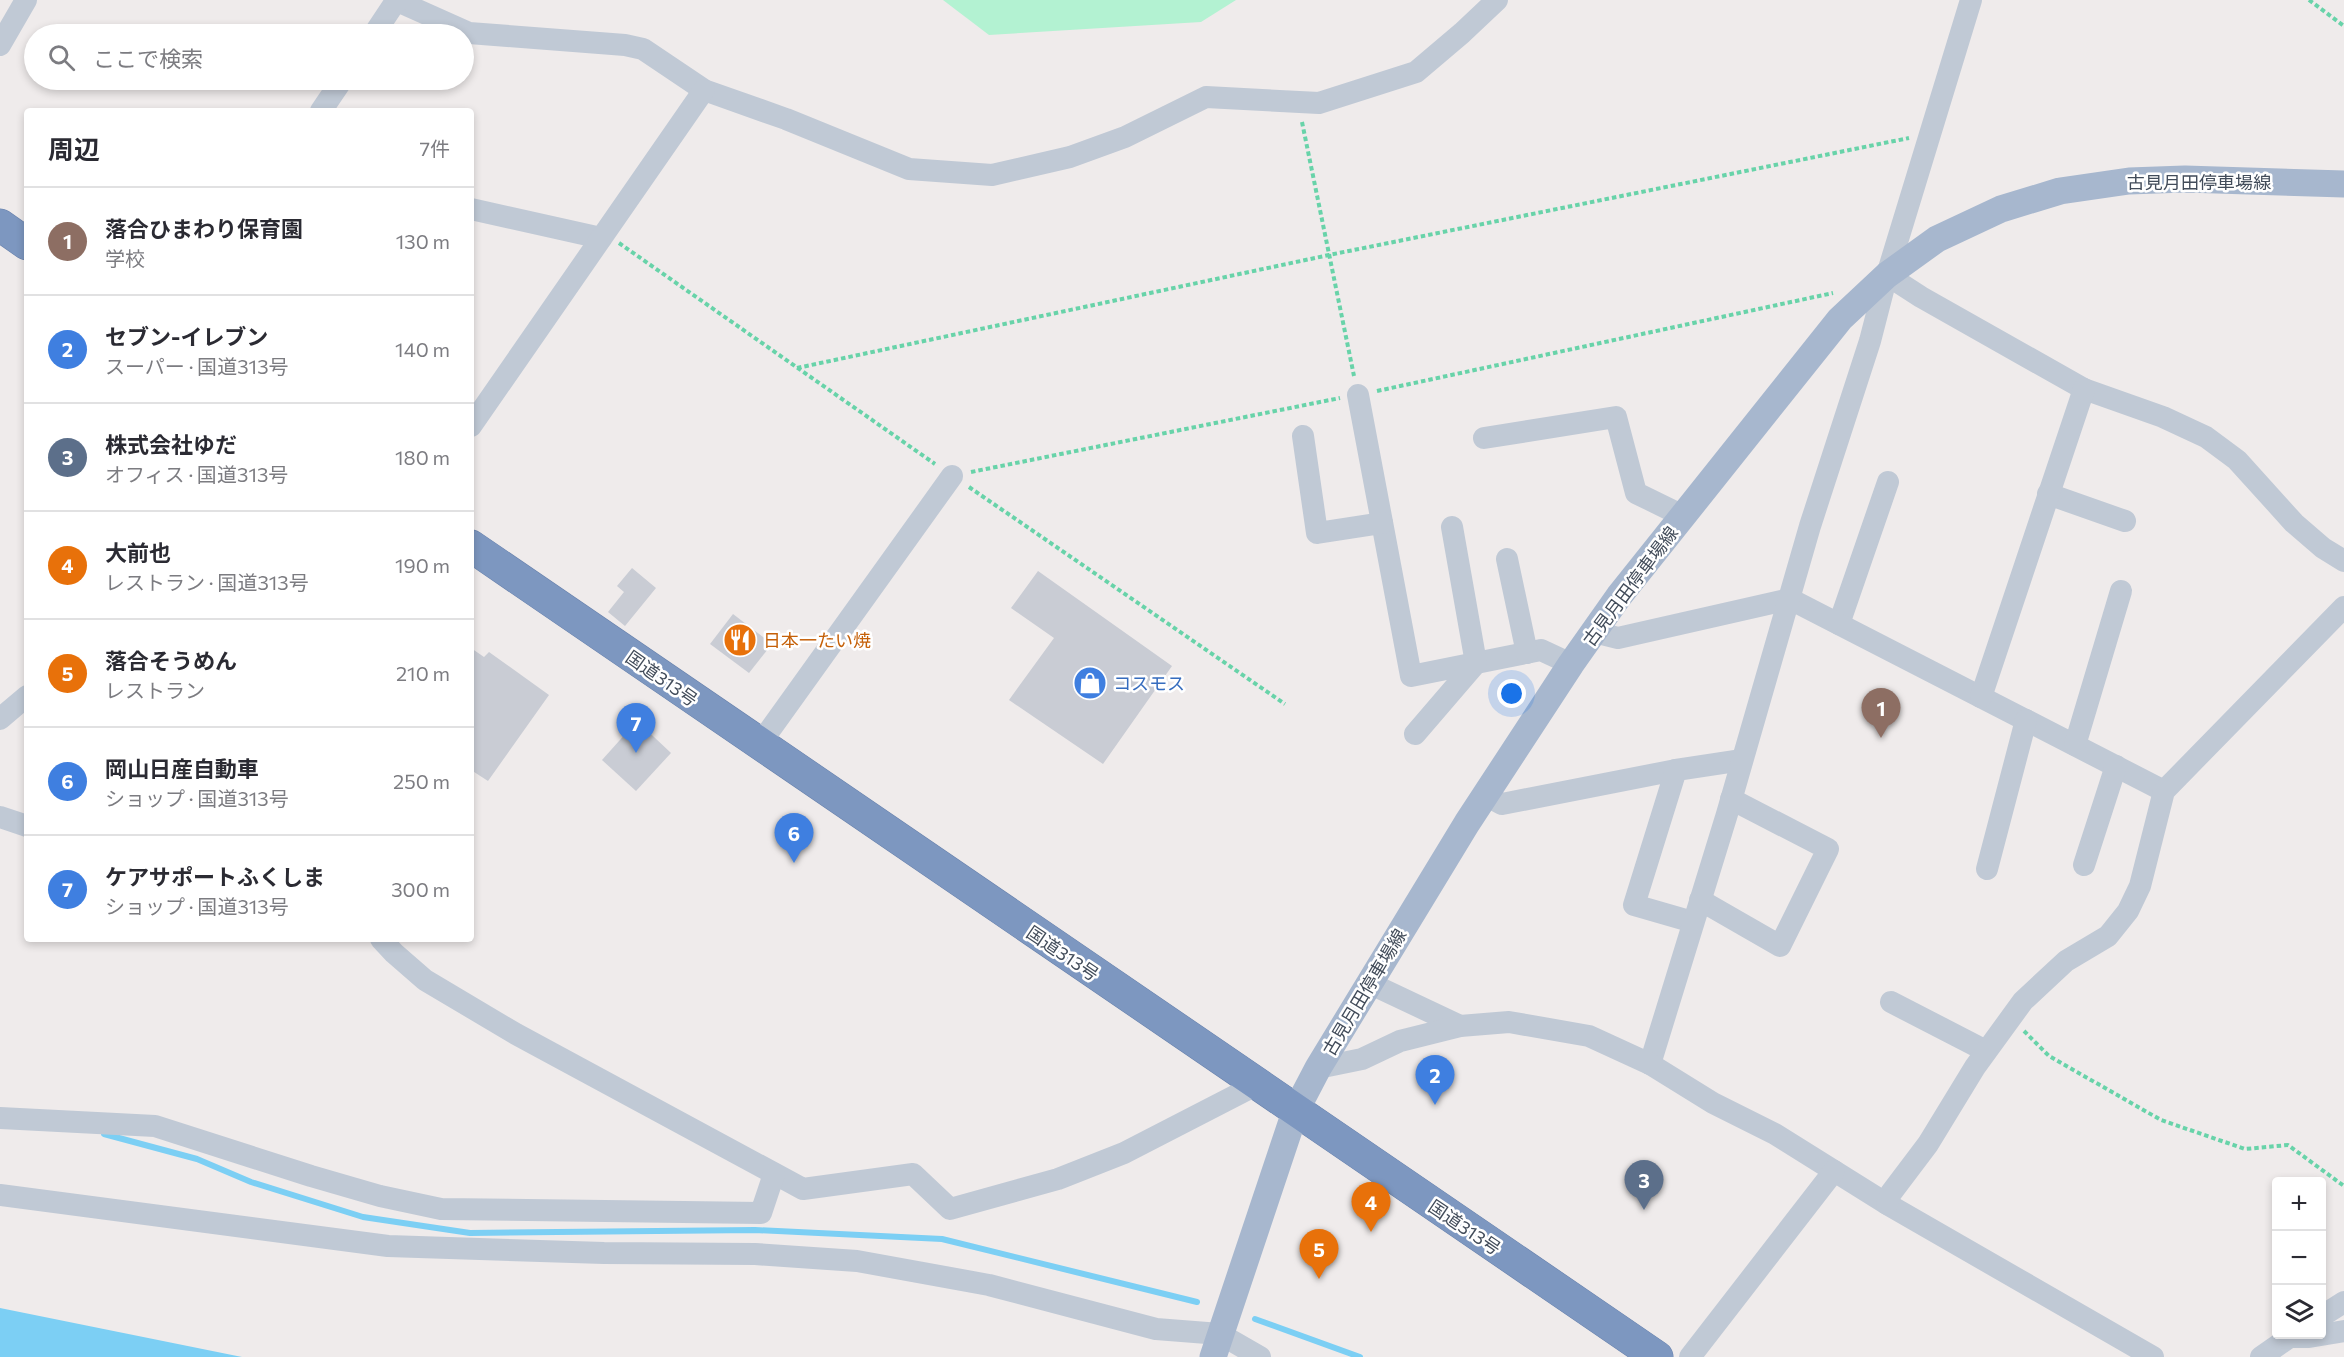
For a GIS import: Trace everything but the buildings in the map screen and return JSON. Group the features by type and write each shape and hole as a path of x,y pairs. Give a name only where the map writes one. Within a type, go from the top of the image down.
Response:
{"highway":[{"path":"0,225 24,242"},
{"name":"国道313号","path":"474,548 1295,1112 1657,1357"}],"main road":[{"name":"古見月田停車場線","path":"1216,1346 1295,1112 1318,1068 1369,983 1485,795 1593,632 1619,596 1840,319 1887,275 1937,239 2001,209 2060,191 2129,181 2185,179 2344,184"}],"street":[{"path":"0,45 26,0"},
{"path":"381,24 397,0 449,24"},
{"path":"474,33 625,45 643,49 704,90 786,118 909,169 992,175 1081,153 1125,137 1206,98 1319,103 1416,72 1497,0"},
{"path":"1650,1064 1731,799 1810,526 1870,341 1887,275 1971,0"},
{"path":"323,108 335,90"},
{"path":"474,422 704,90"},
{"path":"474,210 601,238"},
{"path":"1887,275 1921,297 2084,389 2163,417 2206,437 2237,460 2295,523 2323,548 2344,561"},
{"path":"1981,697 2084,389"},
{"path":"1358,395 1411,676 1541,650 1571,664"},
{"path":"1484,438 1616,417 1636,493 1683,516"},
{"path":"1303,436 1317,533 1382,523"},
{"path":"759,745 952,476"},
{"path":"1839,624 1888,482"},
{"path":"2048,494 2125,522"},
{"path":"1452,527 1476,663"},
{"path":"1507,559 1527,653"},
{"path":"2075,745 2121,591"},
{"path":"1593,632 1618,638 1790,599 2164,790"},
{"path":"1887,1204 1891,1193 1928,1144 1986,1051 2023,1001 2066,962 2108,936 2128,911 2140,886 2164,790 2344,607"},
{"path":"1415,734 1476,663"},
{"path":"0,719 24,699"},
{"path":"1987,869 2026,720"},
{"path":"1485,795 1502,804 1676,770 1742,760"},
{"path":"2084,865 2116,766"},
{"path":"1676,770 1634,905 1694,922"},
{"path":"1700,900 1780,946 1828,849 1731,799"},
{"path":"0,817 24,825"},
{"path":"384,942 425,980 527,1040 803,1189 913,1174 950,1209 1058,1179 1113,1157 1256,1085"},
{"path":"1369,983 1460,1026"},
{"path":"1891,1002 1986,1051"},
{"path":"1318,1068 1362,1059 1400,1041 1460,1026 1509,1022 1589,1035 1650,1064 1713,1102 1775,1134 1887,1204 2153,1357"},
{"path":"0,1118 156,1126 311,1176 380,1196 441,1209 761,1213 774,1174"},
{"path":"1690,1357 1834,1171"},
{"path":"0,1195 388,1246 604,1253 755,1254 857,1261 989,1285 1260,1357"},
{"path":"2326,1313 2344,1302"},
{"path":"2326,1334 2344,1331"},
{"path":"2261,1357 2287,1339"}],"path":[{"path":"2309,0 2343,23"},
{"path":"1298,102 1358,395"},
{"path":"797,368 1329,255 1930,134"},
{"path":"601,238 619,243 952,476 1285,704"},
{"path":"952,476 1358,395 1836,292"},
{"path":"2011,1018 2049,1056 2161,1120 2245,1149 2288,1145 2344,1186"}],"green space":[{"path":"943,0 1236,0 1201,22 989,35"}],"water":[{"path":"0,1308 242,1357 0,1357"}],"waterway":[{"path":"104,1134 197,1159 251,1182 363,1217 470,1233 755,1230 942,1239 1197,1302"},
{"path":"1255,1319 1360,1357"}],"place":[{"name":"日本一たい焼","path":"740,640"},
{"name":"コスモス","path":"1090,683"},
{"name":"落合ひまわり保育園","path":"1881,738"},
{"name":"ケアサポートふくしま","path":"636,753"},
{"name":"岡山日産自動車","path":"794,863"},
{"name":"セブン-イレブン","path":"1435,1105"},
{"name":"株式会社ゆだ","path":"1644,1210"},
{"name":"大前也","path":"1371,1232"},
{"name":"落合そうめん","path":"1319,1279"}]}
